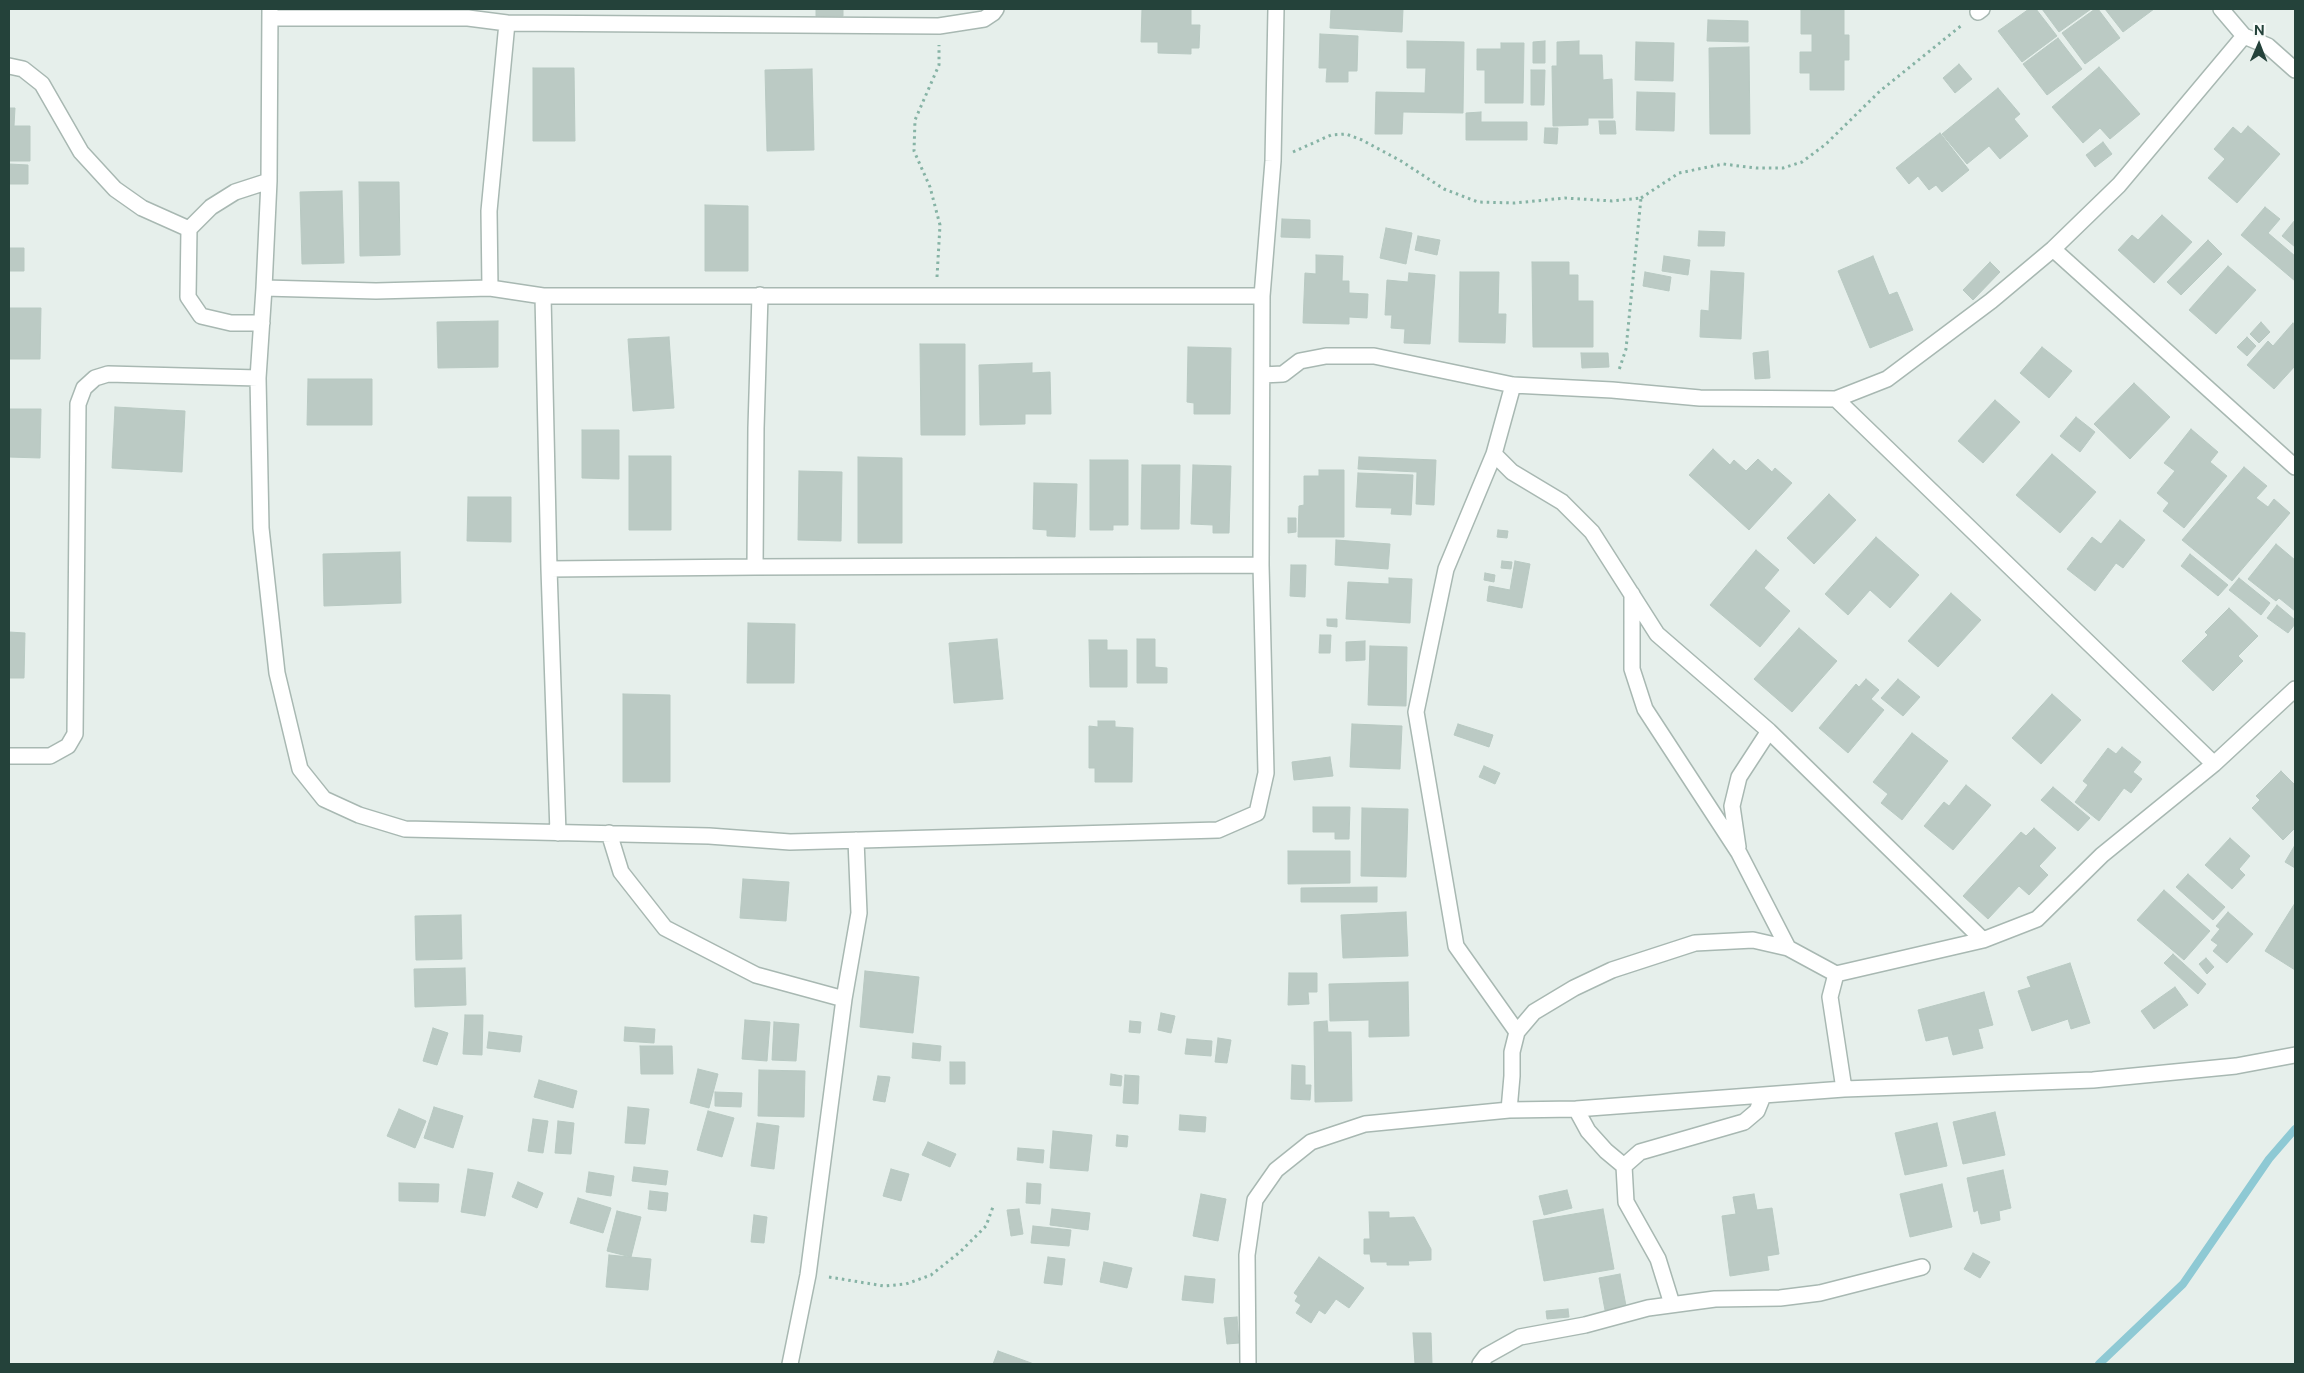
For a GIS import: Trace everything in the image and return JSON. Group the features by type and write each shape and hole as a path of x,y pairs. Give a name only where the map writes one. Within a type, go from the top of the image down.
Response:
{"street":[{"path":"729,9 729,24"},
{"path":"996,9 984,19 939,26 507,23 468,13 270,14 268,180 258,378 261,528 278,673 300,769 324,798 359,815 405,828 709,836 790,842 1218,830 1257,813 1266,773 1262,565 1262,296 1273,161 1276,9"},
{"path":"2221,9 2244,36 2268,46 2295,70"},
{"path":"490,288 489,211 507,23"},
{"path":"1262,376 1283,374 1300,361 1317,358 1374,356 1513,385 1612,390 1700,398 1836,399 1887,379 1991,301 2053,249 2120,185 2244,36"},
{"path":"9,66 23,69 42,84 81,152 115,188 142,208 189,229"},
{"path":"262,323 231,323 201,316 188,297 189,229 211,207 236,192 268,180"},
{"path":"2053,249 2295,467"},
{"path":"264,288 376,291 490,288 543,296 1262,296"},
{"path":"755,567 756,428 760,295"},
{"path":"543,296 549,569 558,833"},
{"path":"9,756 50,756 68,746 75,734 78,404 84,388 96,378 108,374 258,378"},
{"path":"1513,385 1494,454 1446,569 1416,712 1456,946 1517,1032"},
{"path":"1836,399 2214,764"},
{"path":"1494,454 1512,472 1562,502 1592,532 1657,634 1769,731 1983,940"},
{"path":"549,569 1262,565"},
{"path":"1632,592 1632,669 1645,709 1739,853 1788,948"},
{"path":"1509,1110 1512,1052 1517,1032 1534,1012 1574,988 1612,970 1695,943 1753,940 1788,948 1836,974 1983,940 2036,919 2102,855 2214,764 2295,689"},
{"path":"1739,853 1732,806 1740,777 1769,731"},
{"path":"609,833 622,872 664,928 756,975 844,999"},
{"path":"790,1364 808,1275 826,1152 844,999 859,913 856,840"},
{"path":"1836,974 1830,997 1844,1089"},
{"path":"1248,1364 1247,1255 1255,1200 1276,1170 1311,1142 1365,1124 1509,1110 1576,1109 1844,1089 2093,1080 2236,1066 2295,1054"},
{"path":"1624,1166 1640,1152 1744,1122 1757,1111 1762,1096"},
{"path":"1576,1109 1588,1131 1606,1152 1624,1166 1626,1202 1658,1259 1672,1304"},
{"path":"1480,1364 1486,1356 1520,1336 1585,1325 1648,1308 1672,1304 1715,1298 1780,1298 1820,1293 1922,1267"}],"path":[{"path":"1273,161 1330,135 1346,134 1362,140 1401,161 1444,189 1478,202 1515,203 1565,198 1612,200 1641,198 1679,173 1723,164 1756,168 1783,168 1802,162 1826,144 1880,91 1980,10"},
{"path":"936,297 940,225 930,187 914,151 915,120 938,65 939,26"},
{"path":"1612,390 1626,349 1641,198"},
{"path":"808,1275 884,1286 906,1284 931,1275 960,1252 986,1226 994,1204"}],"building":[{"path":"816,9 843,9 843,16 816,16"},
{"path":"1142,9 1191,9 1191,25 1200,25 1199,48 1191,48 1191,54 1158,53 1158,42 1141,42"},
{"path":"1331,9 1403,9 1402,32 1330,28"},
{"path":"2029,9 2036,9 2057,36 2022,62 1998,31"},
{"path":"2042,9 2091,9 2059,32"},
{"path":"2095,9 2098,9 2120,38 2085,64 2062,33"},
{"path":"2105,9 2154,9 2123,32"},
{"path":"1801,10 1844,10 1844,35 1849,35 1849,60 1844,60 1844,90 1810,90 1810,73 1800,73 1800,52 1812,52 1812,34 1801,34"},
{"path":"1708,20 1748,21 1748,42 1707,41"},
{"path":"1320,34 1358,36 1357,71 1348,71 1348,82 1326,82 1327,68 1319,68"},
{"path":"2058,38 2082,69 2047,95 2023,64"},
{"path":"1407,41 1464,42 1463,113 1403,112 1402,134 1375,134 1376,92 1425,93 1426,68 1407,68"},
{"path":"1545,41 1545,63 1533,63 1533,42"},
{"path":"1579,41 1579,55 1602,55 1603,80 1612,79 1613,118 1588,118 1588,125 1553,126 1552,66 1557,66 1557,42"},
{"path":"1636,42 1674,43 1673,81 1635,80"},
{"path":"1501,43 1524,43 1523,103 1485,103 1485,70 1477,70 1477,49 1501,49"},
{"path":"1749,47 1750,134 1710,134 1709,48"},
{"path":"1959,64 1972,79 1955,93 1943,78"},
{"path":"2099,67 2140,114 2110,139 2100,128 2083,143 2052,107"},
{"path":"533,68 574,68 575,141 533,141"},
{"path":"812,69 814,150 767,151 765,70"},
{"path":"1531,70 1545,70 1544,105 1531,105"},
{"path":"1998,88 2020,114 2014,119 2028,136 2000,159 1989,146 1967,164 1942,134"},
{"path":"1637,92 1675,93 1674,131 1636,130"},
{"path":"9,108 15,108 14,126 30,126 30,161 9,161"},
{"path":"1481,112 1481,122 1527,122 1527,140 1466,140 1466,113"},
{"path":"1599,121 1615,121 1616,134 1600,134"},
{"path":"2248,126 2280,154 2237,203 2208,178 2225,159 2214,149 2233,127 2241,134"},
{"path":"1545,128 1558,128 1557,144 1544,143"},
{"path":"1940,133 1969,170 1942,192 1936,185 1929,190 1918,176 1909,184 1896,168"},
{"path":"2103,142 2112,154 2095,167 2086,155"},
{"path":"9,164 28,165 28,184 9,184"},
{"path":"359,182 399,182 400,255 360,256"},
{"path":"342,191 344,263 302,264 300,192"},
{"path":"705,205 748,206 748,271 705,271"},
{"path":"2265,207 2280,219 2268,233 2295,256 2295,281 2241,235"},
{"path":"2162,215 2192,242 2154,283 2118,250 2132,235 2138,240"},
{"path":"1282,219 1310,220 1310,238 1281,237"},
{"path":"2295,220 2295,247 2282,236"},
{"path":"1386,228 1412,233 1406,264 1380,258"},
{"path":"1699,231 1725,232 1724,246 1698,246"},
{"path":"1418,236 1440,240 1437,255 1415,250"},
{"path":"2208,240 2222,254 2181,295 2167,282"},
{"path":"9,248 24,248 24,271 9,271"},
{"path":"1316,255 1343,256 1342,281 1349,281 1349,293 1368,294 1367,318 1349,317 1349,324 1303,323 1305,273 1316,274"},
{"path":"1664,256 1690,260 1688,275 1662,271"},
{"path":"1873,256 1889,295 1897,292 1913,330 1870,348 1838,271"},
{"path":"1532,262 1569,262 1569,275 1578,275 1578,301 1593,301 1593,347 1533,347"},
{"path":"1990,262 2000,272 1973,300 1963,290"},
{"path":"2228,266 2256,290 2216,334 2189,310"},
{"path":"1711,271 1744,273 1741,339 1700,337 1701,310 1709,311"},
{"path":"1460,272 1499,272 1498,314 1506,314 1505,343 1459,342"},
{"path":"1645,272 1671,277 1669,291 1643,286"},
{"path":"1409,273 1435,275 1430,344 1404,343 1405,329 1391,328 1392,315 1385,315 1387,280 1408,282"},
{"path":"9,308 41,308 40,359 9,359"},
{"path":"498,321 498,367 438,368 437,322"},
{"path":"2261,322 2270,332 2259,343 2250,334"},
{"path":"2293,323 2295,326 2295,366 2274,389 2247,365 2268,341 2273,346"},
{"path":"669,337 674,408 633,411 628,339"},
{"path":"2247,337 2256,346 2247,356 2237,347"},
{"path":"920,344 965,344 965,435 921,435"},
{"path":"1188,347 1231,348 1230,414 1194,414 1194,403 1187,402"},
{"path":"2042,347 2072,371 2049,398 2020,373"},
{"path":"1768,351 1770,378 1755,379 1753,353"},
{"path":"1581,353 1608,353 1609,367 1582,368"},
{"path":"1032,363 1032,373 1050,372 1051,414 1025,414 1025,424 980,425 979,365"},
{"path":"308,379 372,379 372,425 307,425"},
{"path":"2134,383 2170,417 2130,459 2094,424"},
{"path":"1995,400 2020,422 1983,463 1958,441"},
{"path":"115,407 185,411 182,472 112,468"},
{"path":"9,409 41,409 40,458 9,457"},
{"path":"2076,417 2095,432 2080,452 2060,436"},
{"path":"2191,429 2218,452 2210,462 2227,476 2184,528 2163,511 2169,503 2157,493 2175,471 2164,463"},
{"path":"582,430 619,430 619,479 582,478"},
{"path":"1713,449 1730,465 1734,460 1746,471 1758,459 1772,472 1775,468 1792,483 1749,530 1689,475"},
{"path":"2052,454 2096,492 2060,533 2016,495"},
{"path":"629,456 671,456 671,530 629,530"},
{"path":"858,457 902,458 902,543 858,543"},
{"path":"1359,457 1436,460 1434,505 1416,504 1417,472 1358,469"},
{"path":"1090,460 1128,460 1128,525 1113,525 1113,530 1090,530"},
{"path":"1142,465 1180,465 1179,529 1141,529"},
{"path":"1193,465 1231,466 1229,533 1213,533 1213,525 1191,524"},
{"path":"2244,467 2267,486 2256,498 2268,507 2274,499 2290,513 2232,581 2182,540"},
{"path":"1319,470 1344,470 1344,537 1298,537 1299,506 1304,505 1304,476 1319,476"},
{"path":"799,471 842,472 841,541 798,540"},
{"path":"1358,473 1413,475 1411,515 1391,514 1392,508 1356,507"},
{"path":"1034,483 1077,484 1075,537 1047,536 1047,530 1033,529"},
{"path":"1829,494 1856,520 1814,564 1787,538"},
{"path":"468,497 511,497 511,542 467,541"},
{"path":"1288,518 1296,518 1296,532 1288,533"},
{"path":"2120,520 2145,540 2123,568 2116,563 2095,591 2067,569 2092,537 2101,544"},
{"path":"1498,530 1508,531 1507,538 1497,537"},
{"path":"1876,537 1919,575 1890,608 1870,590 1848,615 1825,594"},
{"path":"1336,540 1390,544 1388,569 1335,565"},
{"path":"2276,544 2295,560 2295,611 2279,598 2276,601 2248,579"},
{"path":"1756,550 1779,570 1764,588 1790,611 1760,647 1710,605"},
{"path":"400,552 401,603 324,606 323,554"},
{"path":"2190,554 2228,585 2218,596 2181,566"},
{"path":"1502,561 1512,562 1511,569 1501,568"},
{"path":"1515,561 1530,564 1522,608 1487,601 1489,586 1510,590"},
{"path":"1291,565 1306,565 1305,597 1290,596"},
{"path":"1485,573 1495,575 1494,582 1484,580"},
{"path":"1389,578 1412,579 1410,623 1346,619 1348,582 1389,584"},
{"path":"2239,578 2270,603 2261,615 2229,590"},
{"path":"1951,593 1981,620 1938,667 1908,641"},
{"path":"2277,605 2295,620 2295,624 2288,633 2267,618"},
{"path":"2229,608 2258,636 2238,656 2243,661 2213,691 2182,661 2208,635 2205,632"},
{"path":"1327,619 1337,619 1337,627 1327,626"},
{"path":"748,623 795,624 794,683 747,683"},
{"path":"1799,628 1837,661 1792,712 1754,679"},
{"path":"9,632 25,633 24,678 9,678"},
{"path":"1320,635 1331,635 1330,653 1319,653"},
{"path":"997,639 1003,699 954,703 949,643"},
{"path":"1137,639 1155,639 1155,667 1167,668 1167,683 1137,683"},
{"path":"1089,640 1107,640 1107,650 1127,650 1127,687 1090,687"},
{"path":"1365,641 1365,660 1346,661 1346,642"},
{"path":"1370,646 1407,647 1406,706 1368,705"},
{"path":"1866,679 1879,690 1871,699 1884,710 1848,753 1819,728 1856,684 1859,687"},
{"path":"1898,679 1920,697 1903,716 1881,698"},
{"path":"623,694 670,695 670,782 623,782"},
{"path":"2052,694 2081,720 2041,764 2012,738"},
{"path":"1098,721 1115,721 1115,727 1133,728 1132,782 1095,782 1095,768 1089,768 1089,726 1098,727"},
{"path":"1352,724 1402,726 1400,769 1350,767"},
{"path":"1458,724 1493,735 1489,747 1454,735"},
{"path":"1912,733 1948,761 1902,820 1881,803 1888,794 1873,782"},
{"path":"2122,747 2141,762 2133,772 2142,779 2131,793 2124,788 2099,821 2075,802 2088,785 2083,781 2108,748 2116,754"},
{"path":"1330,757 1333,776 1294,780 1292,762"},
{"path":"1484,766 1500,773 1495,784 1479,777"},
{"path":"2281,771 2295,785 2295,828 2283,840 2252,808 2260,800 2256,796"},
{"path":"1966,785 1991,805 1953,850 1924,826 1944,802 1949,806"},
{"path":"2053,787 2090,818 2078,831 2041,800"},
{"path":"1313,807 1350,807 1349,839 1335,839 1335,832 1313,832"},
{"path":"1362,808 1408,809 1406,877 1361,876"},
{"path":"2034,828 2056,848 2039,866 2048,875 2029,895 2019,886 1988,919 1963,896 2021,832 2026,836"},
{"path":"2230,838 2250,856 2239,869 2245,875 2232,889 2205,865"},
{"path":"2295,845 2295,868 2285,862"},
{"path":"1288,851 1350,851 1350,883 1288,884"},
{"path":"2188,874 2225,907 2213,920 2176,887"},
{"path":"743,879 789,882 786,921 740,918"},
{"path":"1377,887 1377,902 1301,902 1301,888"},
{"path":"2164,890 2210,931 2184,960 2137,920"},
{"path":"2295,903 2295,970 2265,951"},
{"path":"1406,912 1408,956 1343,958 1341,915"},
{"path":"2228,912 2253,934 2227,963 2213,951 2218,945 2211,940 2220,929 2216,926"},
{"path":"461,915 462,959 416,960 415,916"},
{"path":"2173,954 2206,984 2198,994 2164,963"},
{"path":"2206,958 2214,967 2207,974 2199,964"},
{"path":"2070,963 2090,1023 2071,1029 2068,1019 2032,1031 2018,991 2031,987 2027,977"},
{"path":"465,968 466,1005 415,1007 414,969"},
{"path":"865,971 919,977 913,1033 860,1027"},
{"path":"1289,973 1317,973 1317,992 1308,992 1309,1004 1288,1005"},
{"path":"1408,982 1409,1036 1369,1037 1369,1020 1330,1021 1329,984"},
{"path":"2175,987 2188,1005 2154,1029 2141,1011"},
{"path":"1984,992 1993,1025 1978,1029 1983,1048 1953,1055 1948,1036 1926,1041 1918,1010"},
{"path":"1161,1013 1175,1016 1171,1033 1158,1030"},
{"path":"465,1015 483,1015 482,1055 463,1054"},
{"path":"745,1020 770,1022 767,1061 742,1059"},
{"path":"1130,1021 1141,1022 1140,1033 1129,1032"},
{"path":"1327,1021 1328,1032 1351,1032 1352,1101 1315,1102 1314,1022"},
{"path":"774,1022 799,1024 796,1061 772,1060"},
{"path":"625,1027 655,1029 654,1043 624,1041"},
{"path":"433,1028 448,1033 437,1065 423,1061"},
{"path":"489,1032 522,1036 520,1052 487,1048"},
{"path":"1218,1038 1231,1040 1227,1063 1215,1062"},
{"path":"1187,1039 1212,1041 1211,1056 1185,1054"},
{"path":"913,1043 941,1046 940,1061 912,1058"},
{"path":"640,1046 672,1046 673,1074 641,1074"},
{"path":"950,1062 965,1062 965,1084 950,1084"},
{"path":"1292,1065 1305,1066 1305,1085 1311,1085 1310,1100 1291,1099"},
{"path":"698,1069 718,1074 709,1108 690,1103"},
{"path":"759,1070 805,1071 804,1117 758,1116"},
{"path":"1111,1074 1122,1076 1121,1086 1110,1085"},
{"path":"1125,1075 1139,1076 1138,1104 1123,1103"},
{"path":"878,1076 890,1077 885,1102 873,1100"},
{"path":"539,1080 577,1091 573,1108 534,1097"},
{"path":"715,1092 742,1093 741,1107 715,1106"},
{"path":"434,1107 463,1116 453,1148 424,1138"},
{"path":"628,1107 649,1109 645,1144 625,1143"},
{"path":"399,1109 426,1121 415,1148 387,1136"},
{"path":"708,1111 734,1118 722,1157 697,1150"},
{"path":"1995,1112 2005,1155 1963,1164 1953,1122"},
{"path":"1180,1115 1206,1117 1205,1132 1179,1130"},
{"path":"533,1119 548,1121 543,1153 528,1151"},
{"path":"558,1121 574,1123 571,1154 555,1153"},
{"path":"757,1123 779,1126 774,1169 751,1166"},
{"path":"1937,1123 1947,1166 1905,1175 1895,1133"},
{"path":"1053,1131 1092,1135 1088,1171 1050,1168"},
{"path":"1117,1135 1128,1136 1127,1147 1116,1146"},
{"path":"928,1142 956,1154 950,1167 922,1155"},
{"path":"1018,1148 1044,1150 1043,1163 1017,1160"},
{"path":"634,1167 668,1171 666,1185 632,1181"},
{"path":"468,1169 493,1173 485,1216 461,1212"},
{"path":"891,1169 909,1174 901,1201 883,1196"},
{"path":"2003,1170 2011,1208 1999,1211 2000,1220 1981,1224 1978,1210 1974,1212 1967,1178"},
{"path":"589,1172 614,1176 611,1196 586,1192"},
{"path":"518,1182 543,1193 537,1208 512,1197"},
{"path":"399,1183 439,1184 438,1202 399,1201"},
{"path":"1027,1183 1041,1184 1040,1204 1026,1203"},
{"path":"1942,1184 1952,1227 1910,1237 1900,1194"},
{"path":"1567,1190 1572,1208 1544,1215 1539,1196"},
{"path":"650,1191 668,1193 666,1211 648,1209"},
{"path":"1201,1194 1226,1199 1218,1241 1193,1236"},
{"path":"1754,1194 1757,1210 1772,1208 1779,1254 1767,1256 1769,1270 1730,1276 1722,1216 1736,1214 1733,1197"},
{"path":"578,1198 611,1208 603,1233 570,1223"},
{"path":"1019,1209 1023,1234 1011,1236 1007,1210"},
{"path":"1052,1209 1090,1213 1088,1230 1050,1225"},
{"path":"1603,1209 1614,1269 1544,1281 1533,1221"},
{"path":"617,1211 641,1217 631,1257 607,1251"},
{"path":"1369,1212 1389,1212 1389,1218 1414,1217 1431,1249 1431,1260 1408,1261 1409,1265 1387,1265 1387,1262 1371,1262 1370,1254 1364,1254 1364,1239 1370,1239"},
{"path":"754,1215 767,1217 764,1243 751,1242"},
{"path":"1033,1226 1071,1230 1069,1246 1031,1243"},
{"path":"1973,1253 1990,1262 1980,1278 1964,1269"},
{"path":"609,1255 651,1259 648,1290 606,1287"},
{"path":"1048,1257 1065,1259 1062,1285 1044,1283"},
{"path":"1319,1257 1364,1288 1349,1308 1336,1299 1325,1314 1319,1310 1311,1323 1296,1313 1301,1305 1295,1301 1298,1296 1294,1293"},
{"path":"1104,1262 1132,1268 1127,1288 1100,1282"},
{"path":"1620,1274 1626,1306 1605,1310 1599,1278"},
{"path":"1185,1276 1215,1279 1213,1303 1182,1300"},
{"path":"1568,1309 1569,1317 1547,1319 1546,1311"},
{"path":"1237,1317 1239,1343 1227,1344 1224,1318"},
{"path":"1413,1333 1431,1333 1432,1364 1415,1364"},
{"path":"998,1351 1034,1364 993,1364"}],"waterway":[{"path":"2099,1364 2183,1284 2269,1159 2295,1129"}]}
